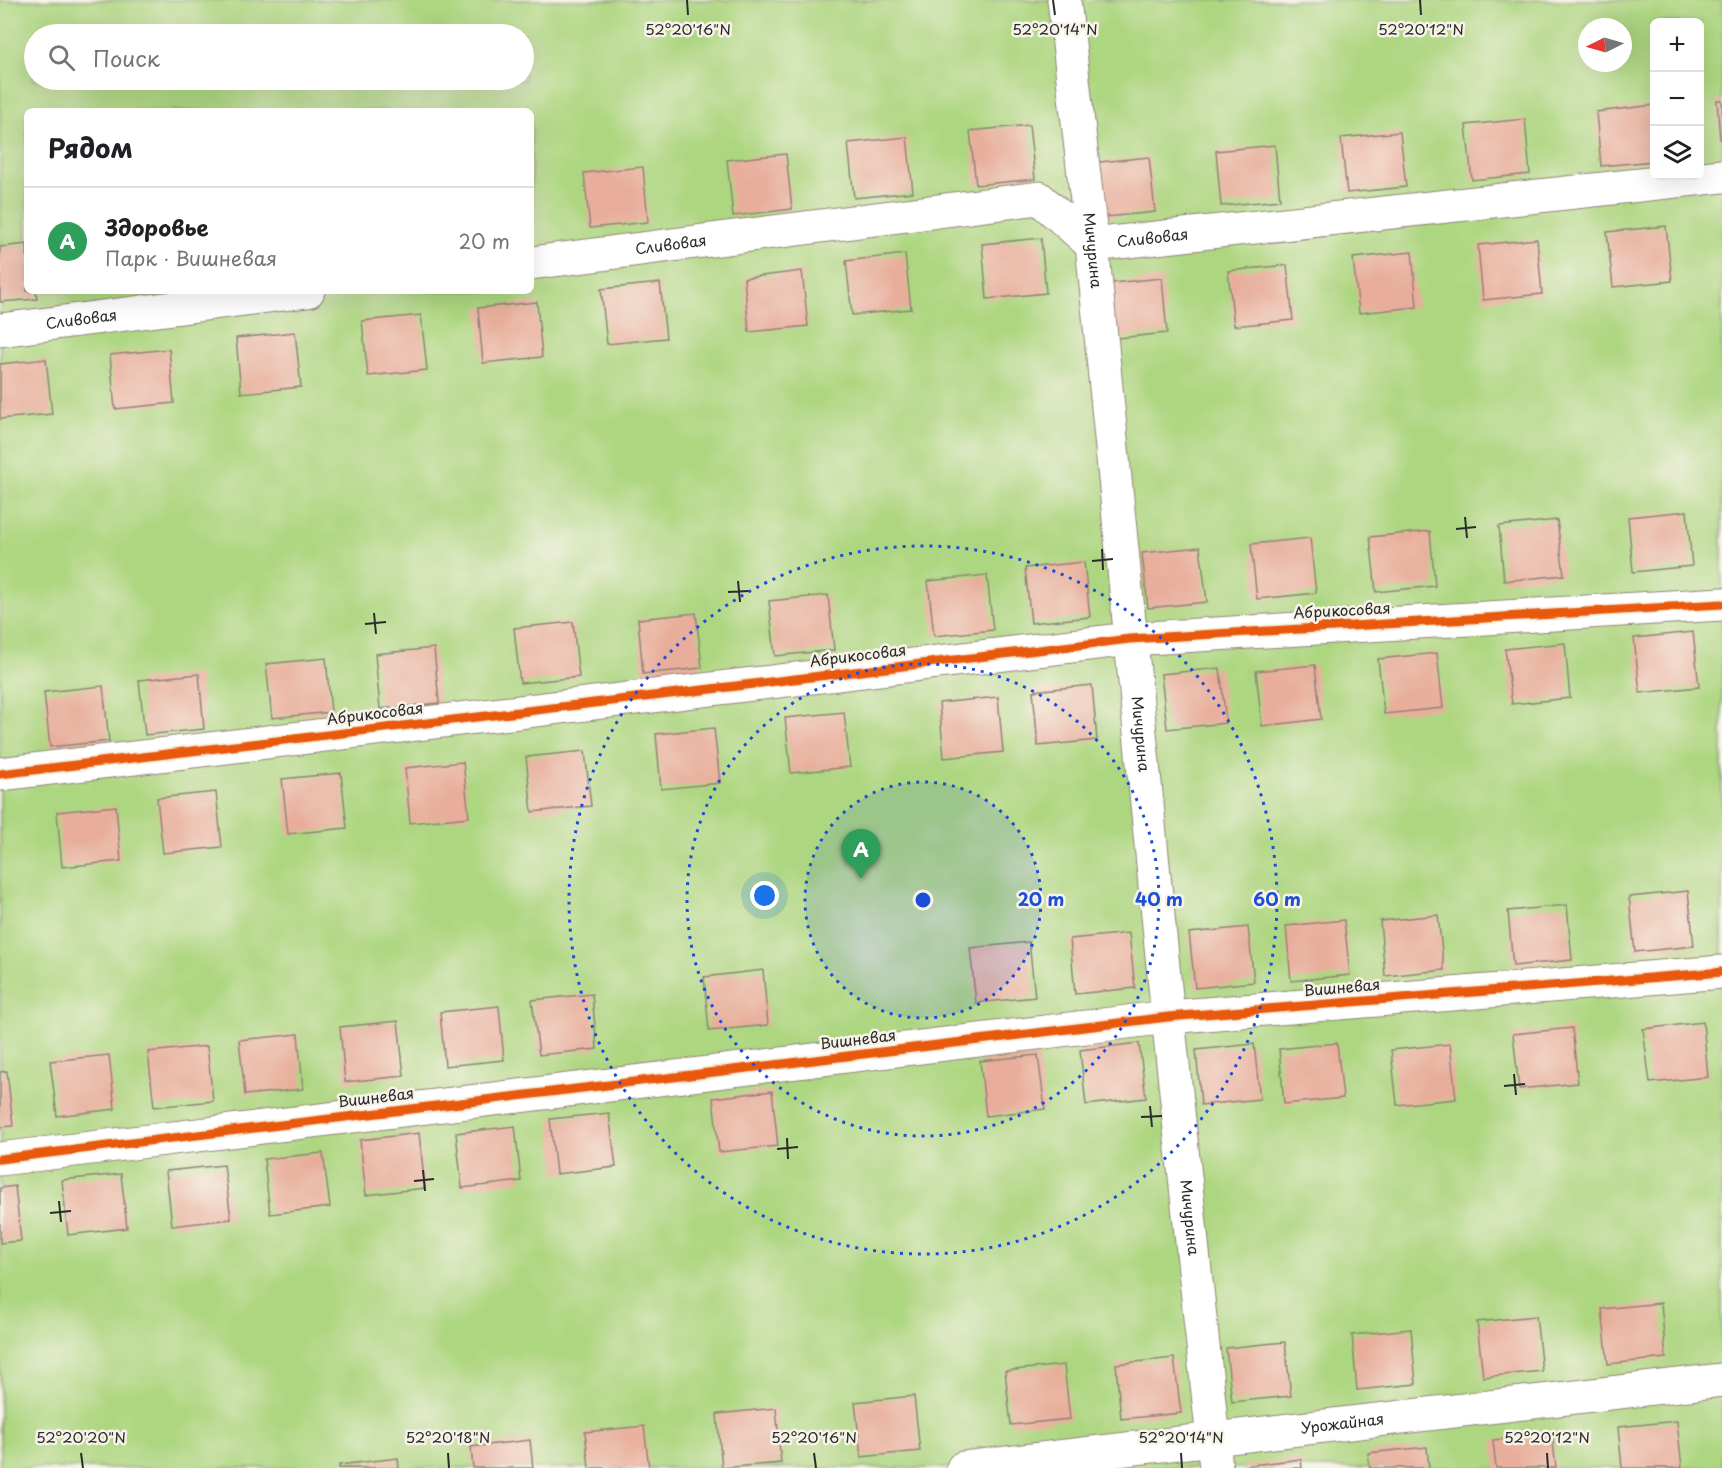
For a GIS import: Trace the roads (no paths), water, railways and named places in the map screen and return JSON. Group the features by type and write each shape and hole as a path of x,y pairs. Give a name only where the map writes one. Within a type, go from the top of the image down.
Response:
{"street":[{"name":"Мичурина","path":"1064,0 1092,245 1168,1017 1214,1453"},
{"name":"Сливовая","path":"534,262 1039,198 1092,245 1722,176"},
{"name":"Сливовая","path":"0,330 284,294"},
{"name":"Абрикосовая","path":"0,774 1130,639 1722,604"},
{"name":"Вишневая","path":"0,1159 1168,1017 1722,972"},
{"name":"Урожайная","path":"963,1468 1214,1453 1722,1380"}],"place":[{"name":"Здоровье","path":"861,879"}]}
